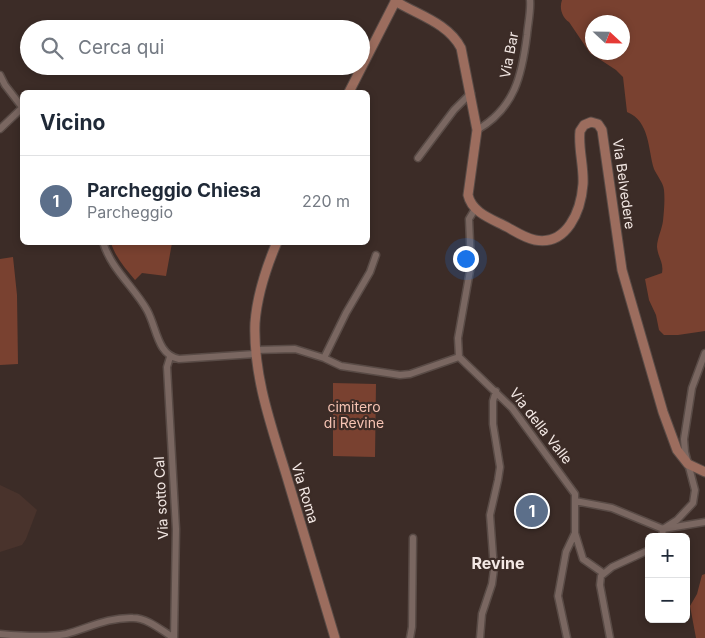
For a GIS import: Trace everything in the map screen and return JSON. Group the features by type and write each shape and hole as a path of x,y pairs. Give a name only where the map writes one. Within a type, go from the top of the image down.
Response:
{"street":[{"path":"104,245 113,265 147,310 162,348 170,357 180,359 294,349 324,358 341,366 400,375 410,374 459,357 459,330 471,265 469,219 475,209 470,203 468,194 477,130 461,48 443,26 395,0 370,50"},
{"name":"Via Bar","path":"477,130 492,120 510,99 518,84 524,60 530,0"},
{"path":"0,75 20,105"},
{"path":"350,90 358,75"},
{"path":"418,158 454,110 471,93"},
{"path":"0,129 20,110"},
{"name":"Via Belvedere","path":"475,209 534,240 550,241 559,236 574,218 581,197 583,183 580,131 584,125 592,122 598,124 602,130 622,270 663,412 677,450 688,464"},
{"name":"Via Roma","path":"276,245 261,287 255,321 255,352 258,373 279,454 334,638"},
{"path":"324,358 346,313 370,272 376,255"},
{"path":"663,529 677,520 692,503 695,490 684,438 692,388 705,353"},
{"name":"Via sotto Cal","path":"170,357 167,367 176,529 174,638"},
{"name":"Via della Valle","path":"459,357 512,408 564,476 575,494 575,501"},
{"path":"480,638 482,614 492,584 494,569 490,515 500,467 493,424 493,401 496,391"},
{"path":"688,464 705,472"},
{"path":"603,573 583,559 575,533 575,501 612,508 663,529 705,522"},
{"path":"662,533 663,529"},
{"path":"567,638 558,596 566,552 575,533"},
{"path":"410,638 412,627 413,538"},
{"path":"610,638 600,579 603,573 612,567 645,552"},
{"path":"0,634 19,636 64,634 103,621 134,617 147,621 174,638"}],"shaded area":[{"path":"0,485 19,494 37,510 22,545 0,552"}],"green space":[{"path":"562,0 705,0 705,331 664,335 659,330 656,315 649,300 645,279 662,273 657,247 663,221 663,187 654,169 644,129 635,116 627,112 623,77 601,60 630,60 630,15 585,15 585,46 563,15 561,9"},
{"path":"112,245 172,245 166,276 142,273 135,280 124,267"},
{"path":"13,257 17,295 18,364 0,365 0,259"},
{"name":"cimitero di Revine","path":"333,383 376,384 375,457 333,456"},
{"path":"705,574 705,638 696,638 690,606 697,594 702,575"}],"place":[{"name":"Parcheggio Chiesa","path":"532,511"}],"district":[{"name":"Revine","path":"498,563"}]}
